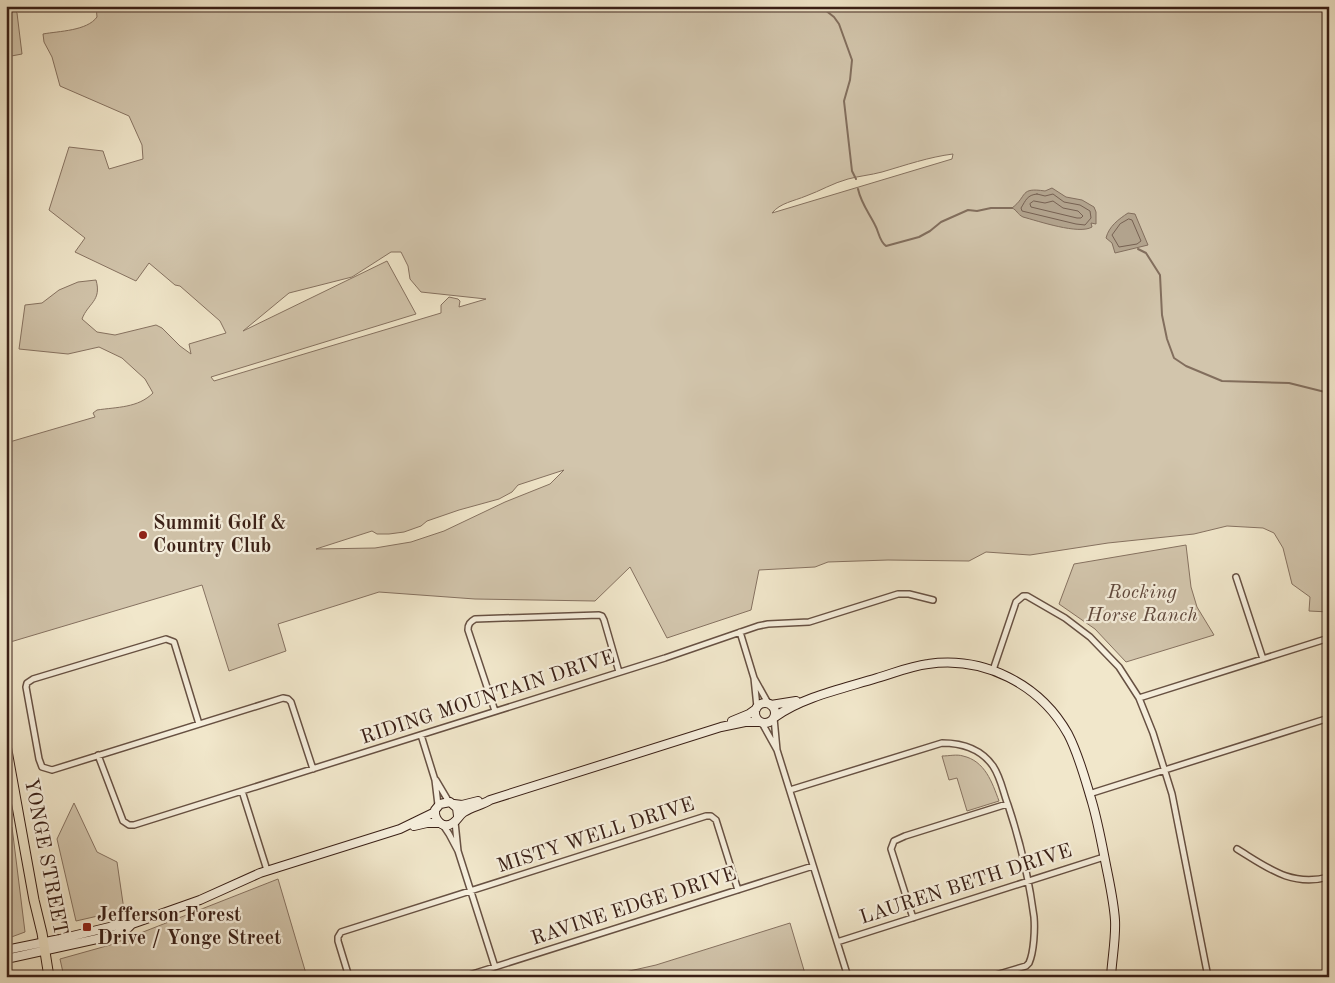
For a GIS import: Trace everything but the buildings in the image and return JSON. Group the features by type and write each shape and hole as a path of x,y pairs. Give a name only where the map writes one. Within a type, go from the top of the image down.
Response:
{"main road":[{"name":"YONGE STREET","path":"6,745 34,900 45,946 49,977"}],"street":[{"path":"1236,577 1263,659"},
{"name":"RIDING MOUNTAIN DRIVE","path":"98,755 123,822 134,825 768,624 809,622 898,594 909,594 933,600"},
{"path":"993,670 1016,602 1019,598 1027,596 1065,618 1090,637 1119,667 1139,698 1165,769 1180,828 1208,977"},
{"path":"495,711 468,630 468,625 475,619 599,615 604,620 619,672"},
{"path":"740,632 754,678 756,718 777,750 848,977"},
{"path":"1139,698 1329,638"},
{"path":"199,724 174,642 171,640 166,639 30,681 26,687 39,759 42,766 52,770 98,755 199,724 277,699 288,699 292,702 313,769"},
{"path":"6,950 106,937 124,931 132,924 200,900 267,870 400,828 428,823 448,825 464,812 490,800 721,727 745,722 769,723 786,710 808,700 903,670 926,664 959,662 993,670 1012,678 1027,688 1044,702 1057,717 1072,744 1098,823 1115,919 1111,977"},
{"path":"754,678 775,710 774,731 777,750"},
{"path":"721,727 749,714 762,703 770,704 808,700"},
{"path":"1089,794 1329,718"},
{"path":"421,735 435,780 435,818 449,834 458,851 494,967"},
{"path":"790,790 936,744 958,744 973,750 988,761 1000,780 1019,841 1034,930 1031,959 1026,966 989,977"},
{"path":"435,780 458,810 456,819 458,851"},
{"path":"242,791 267,870"},
{"path":"400,828 436,809 443,802 462,805 490,800"},
{"path":"913,918 891,849 894,841 1007,804"},
{"name":"MISTY WELL DRIVE","path":"471,891 706,816 711,816 716,820 738,890"},
{"path":"1237,849 1281,876 1306,880 1329,877"},
{"name":"LAUREN BETH DRIVE","path":"837,942 1104,857"},
{"name":"RAVINE EDGE DRIVE","path":"463,977 813,866"},
{"path":"349,977 338,942 339,933 471,891"},
{"path":"6,958 45,946"}],"green space":[{"path":"6,6 11,6 17,13 22,54 6,57"},
{"path":"96,6 1329,6 1329,612 1309,611 1310,597 1292,584 1283,548 1274,533 1263,528 1227,526 1194,534 1108,543 1030,555 986,552 969,561 888,560 828,562 815,567 759,570 751,610 667,638 630,567 595,601 475,599 379,592 278,624 286,651 229,671 202,585 7,643 6,443 95,417 93,413 97,410 141,402 153,393 145,379 122,358 99,347 68,354 19,349 25,305 42,303 59,290 78,282 96,280 96,297 82,319 97,332 115,335 156,325 162,328 191,354 189,344 226,333 220,321 180,286 175,285 149,263 136,281 75,252 85,238 49,210 69,147 103,151 109,169 143,159 142,145 129,116 60,86 52,57 44,42 43,34 80,28 97,17","holes":["953,154 952,159 772,213 783,205 842,181 926,159","391,252 401,252 408,266 410,279 421,292 486,299 459,307 460,301 449,297 441,305 441,313 214,381 211,377 416,314 387,261 243,331 289,293 352,277","564,470 550,484 505,502 444,531 411,542 375,548 316,549 372,531 377,534 404,532 421,526 427,521 499,499 512,492 518,485"]},
{"name":"Rocking Horse Ranch","path":"1186,545 1191,587 1197,607 1214,635 1126,662 1095,629 1059,604 1074,564"},
{"path":"961,755 977,762 987,773 999,801 967,811 957,778 949,780 942,756"},
{"path":"74,803 97,852 117,862 124,910 76,921 57,839"},
{"path":"12,827 25,932 6,939 6,828"},
{"path":"278,879 307,977 64,977 60,959 110,945"},
{"path":"790,923 806,977 603,977 656,965"}],"water":[{"path":"1052,188 1066,197 1082,200 1094,207 1096,224 1091,223 1092,227 1086,229 1068,228 1023,217 1012,208 1027,191 1045,191"},
{"path":"1128,213 1135,214 1148,245 1115,253 1112,243 1106,238 1107,234 1118,220"}],"waterway":[{"path":"820,6 834,17 839,24 852,60 850,80 844,101 852,171 856,179"},
{"path":"858,189 880,239 886,246 919,237 941,222 968,210 1012,208"},
{"path":"1138,249 1146,253 1160,275 1162,315 1167,339 1174,358 1186,366 1222,381 1289,383 1329,393"}],"place":[{"name":"Summit Golf & Country Club","path":"143,535"},
{"name":"Jefferson Forest Drive / Yonge Street","path":"87,927"}]}
